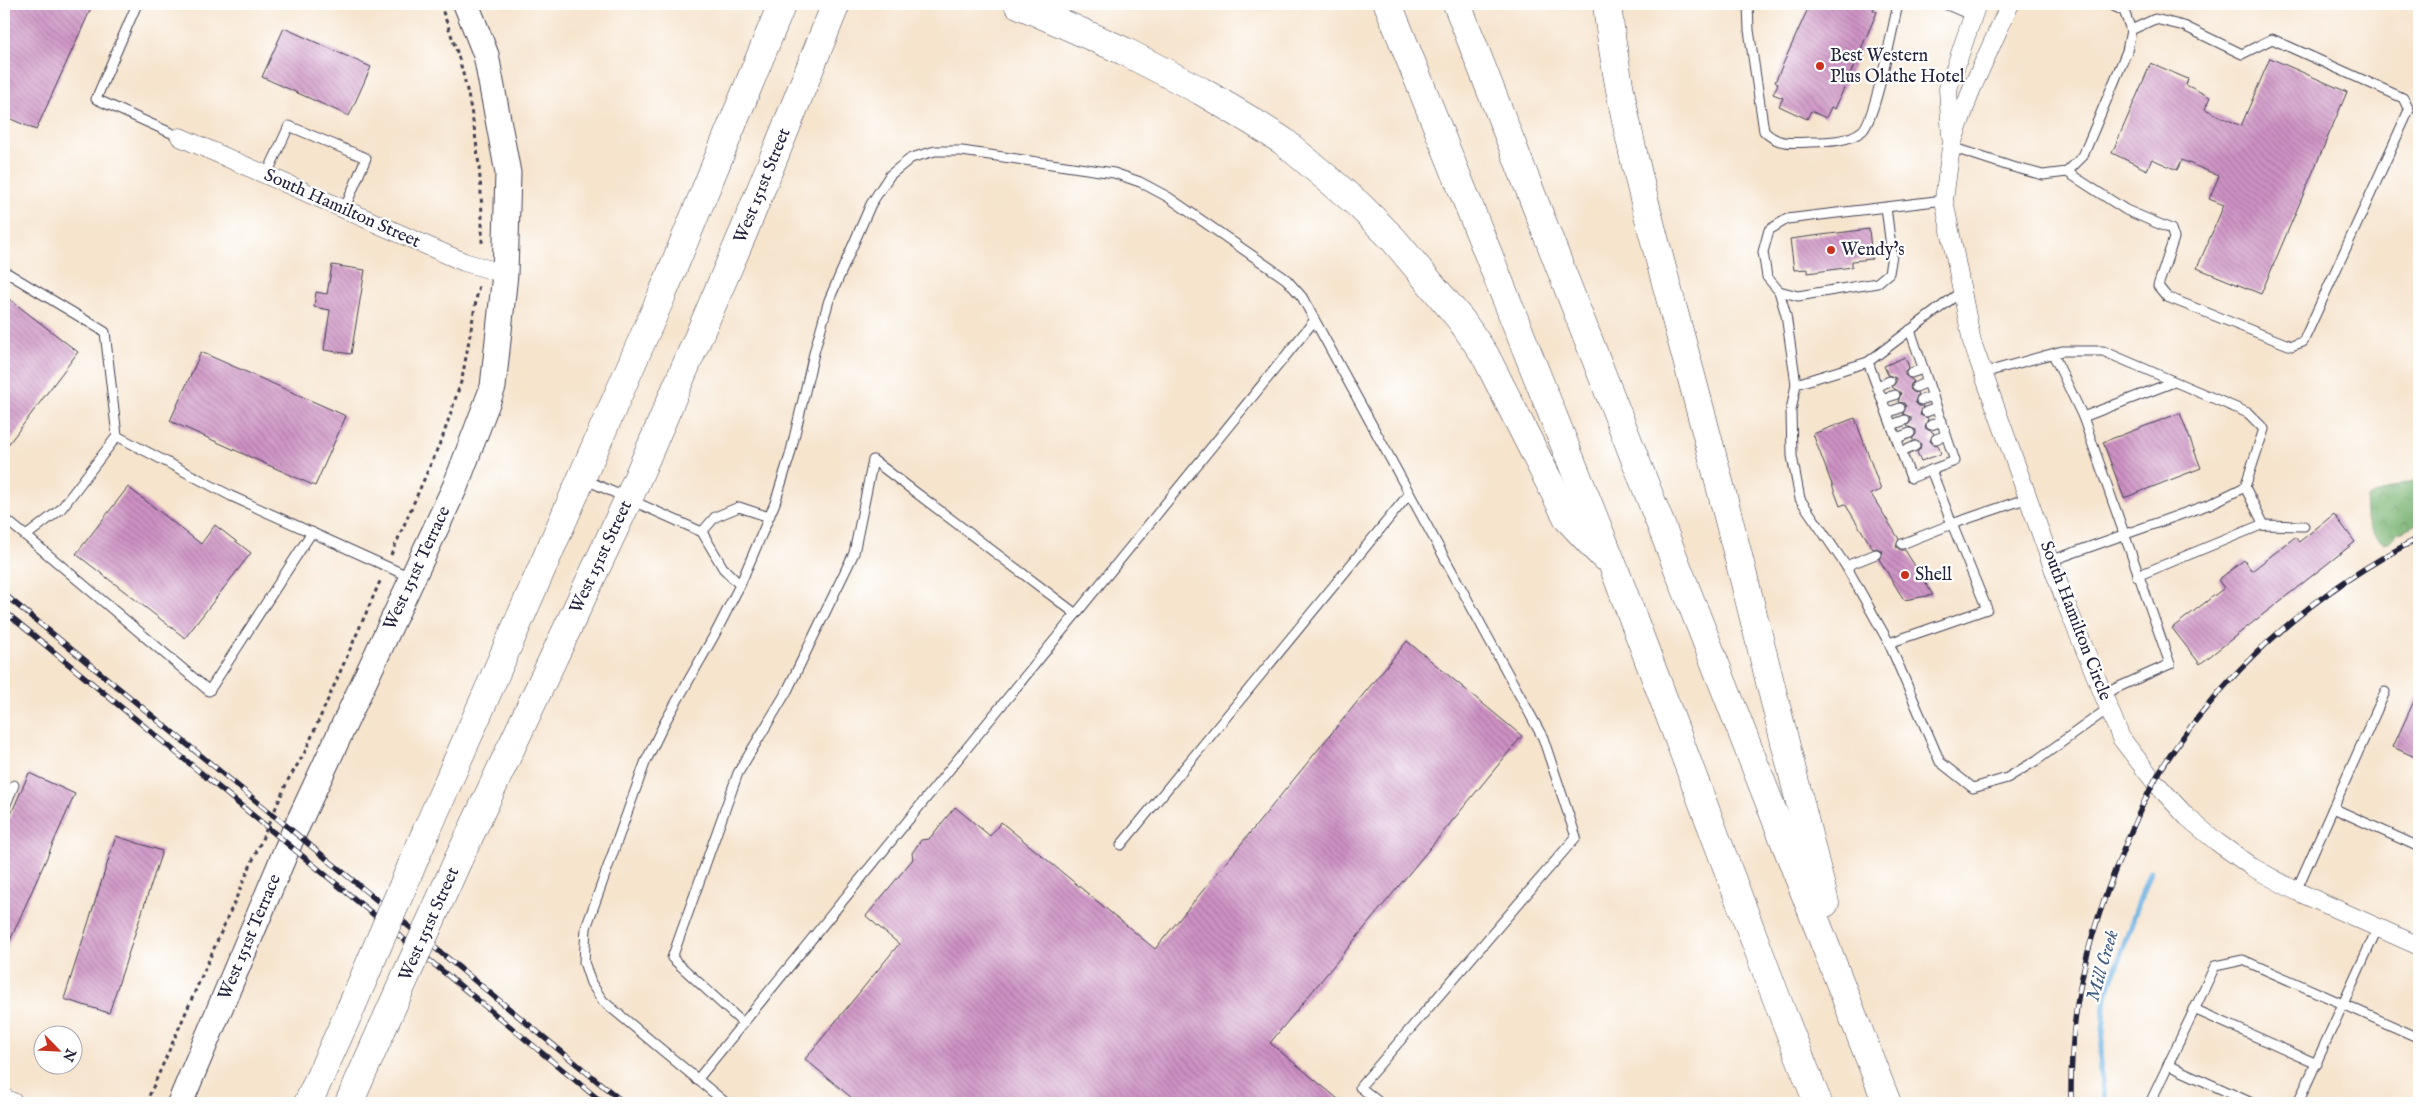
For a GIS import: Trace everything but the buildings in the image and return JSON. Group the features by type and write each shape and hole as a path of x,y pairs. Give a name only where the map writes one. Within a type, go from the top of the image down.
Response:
{"main road":[{"path":"308,1103 662,295 782,4"},
{"name":"West 151st Street","path":"349,1103 458,860 628,500 744,231 836,4"},
{"path":"1018,4 1124,51 1201,91 1242,115 1283,141 1359,204 1394,240 1461,320 1485,355 1568,519 1614,568"},
{"path":"1388,4 1614,568 1818,1103"},
{"path":"1456,4 1887,1103"},
{"path":"1607,4 1614,65 1639,176 1733,533 1851,1009"}],"street":[{"name":"West 151st Terrace","path":"180,1103 294,832 455,487 493,387 505,274 508,173 486,54 466,4"},
{"name":"South Hamilton Circle","path":"2010,4 1972,88 1952,147 1944,200 1972,342 2050,561 2121,738 2154,781 2187,817 2217,842 2252,867 2296,891 2419,946"},
{"name":"South Hamilton Circle","path":"1952,147 1948,90 1975,10"},
{"name":"South Hamilton Street","path":"180,137 464,262 505,274"},
{"path":"4,1098 15,1103"}],"lane":[{"path":"136,4 96,99 180,137"},
{"path":"1748,4 1749,30 1764,131 1771,139 1782,143 1845,139 1864,130 1873,109 1897,9 1900,4"},
{"path":"1945,4 1975,10"},
{"path":"1952,147 2043,175 2067,172 2082,156 2127,51 2131,30 2124,11 2108,4"},
{"path":"2067,172 2126,210 2171,229 2174,238 2158,286 2167,297 2291,346 2303,342 2409,110 2403,98 2272,39 2242,54 2184,26 2155,19 2131,30"},
{"path":"266,176 289,126 366,158 344,210"},
{"path":"726,1103 603,1001 591,983 584,962 586,928 645,763 665,722 740,585 769,517 790,455 815,349 829,300 871,204 890,174 912,158 935,151 962,151 1114,173 1140,182 1168,197 1286,280 1302,297 1542,738 1576,837 1360,1087 1380,1103"},
{"path":"1944,200 1787,218 1769,230 1762,252 1767,277 1779,291 1786,315 1796,384 1791,412 1792,456 1800,499 1846,566 1888,644 1940,762 1973,788 2007,778 2037,760 2106,701 2170,664 2122,535 2083,417 2053,354"},
{"path":"1779,291 1798,296 1877,283 1889,272 1892,255 1886,206"},
{"path":"4,271 105,332 117,436 61,509 26,536"},
{"path":"1796,384 1868,362 1962,291"},
{"path":"697,1080 1314,321"},
{"path":"1868,362 1911,478 1955,461 1910,330"},
{"path":"1983,373 2062,351 2103,351 2248,413 2264,429 2245,487 2264,525"},
{"path":"1911,373 1923,369"},
{"path":"1877,386 1890,381"},
{"path":"1916,387 1928,382"},
{"path":"2083,417 2174,382"},
{"path":"1882,400 1895,395"},
{"path":"1921,400 1933,396"},
{"path":"1887,413 1900,408"},
{"path":"1926,412 1937,408"},
{"path":"1892,425 1905,420"},
{"path":"1931,426 1942,421"},
{"path":"1896,438 1910,433"},
{"path":"1936,439 1946,435"},
{"path":"117,436 231,496 413,578"},
{"path":"1902,452 1915,446"},
{"path":"743,1023 672,958 738,773 787,691 854,553 873,460 1076,614"},
{"path":"1888,644 1987,609 1931,470"},
{"path":"582,477 628,500 702,532 723,568 740,585"},
{"path":"2050,561 2210,504 2245,487"},
{"path":"1121,845 1409,494"},
{"path":"1902,544 1952,524 2028,498"},
{"path":"702,532 715,517 739,507 769,517"},
{"path":"4,518 209,691 312,532"},
{"path":"2137,576 2264,525 2304,526"},
{"path":"1846,566 1876,554"},
{"path":"2296,891 2385,692"},
{"path":"4,809 14,785"},
{"path":"2332,808 2419,847"},
{"path":"2298,1103 2378,927"},
{"path":"2150,1103 2214,966 2243,960 2419,1038"},
{"path":"2194,1009 2317,1064"},
{"path":"2168,1065 2252,1103"}],"path":[{"path":"146,1103 276,807 304,754 387,566 443,436 462,379 475,312 481,267 482,217 477,144 460,62 440,4"}],"green space":[{"path":"2419,480 2419,523 2398,533 2391,541 2384,543 2379,540 2368,523 2366,503 2368,498 2400,484"}],"waterway":[{"name":"Mill Creek","path":"2105,1103 2100,1069 2106,995 2150,871"}],"railway":[{"path":"2071,1103 2071,1071 2076,1011 2087,956 2116,868 2143,803 2163,766 2173,750 2220,691 2271,640 2298,616 2356,574 2419,538"},
{"path":"4,594 624,1103"},
{"path":"4,611 603,1103"}],"place":[{"name":"Best Western Plus Olathe Hotel","path":"1820,66"},
{"name":"Wendy's","path":"1831,250"},
{"name":"Shell","path":"1905,575"}]}
